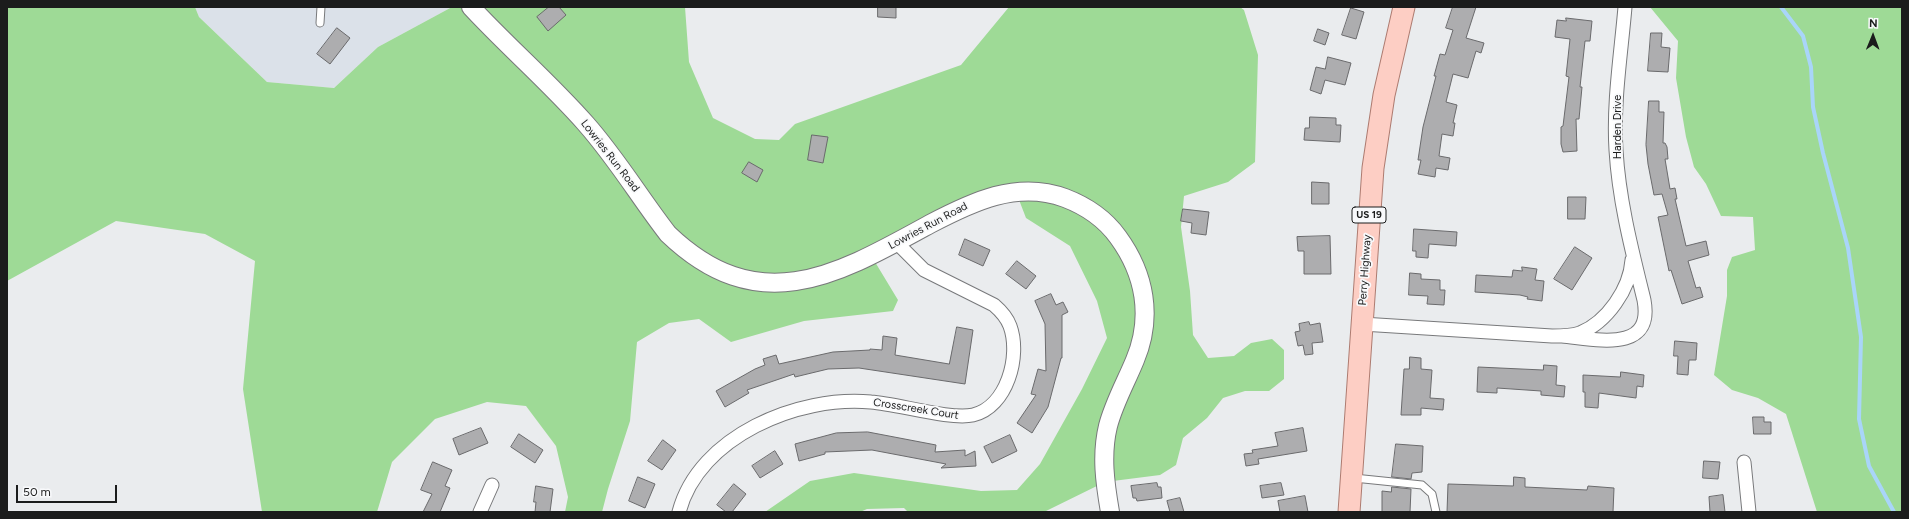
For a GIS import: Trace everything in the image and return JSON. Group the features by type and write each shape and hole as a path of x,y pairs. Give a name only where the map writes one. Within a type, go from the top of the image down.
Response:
{"main road":[{"name":"Perry Highway","path":"1349,512 1370,204 1378,132 1391,58 1404,7"}],"street":[{"name":"Lowries Run Road","path":"471,7 563,98 600,141 668,234 692,255 721,272 736,277 759,282 789,283 839,271 970,203 994,196 1016,192 1038,192 1071,200 1092,212 1110,227 1126,250 1144,292 1146,318 1141,346 1113,410 1106,437 1104,467 1110,512"},
{"name":"Harden Drive","path":"1362,324 1619,340 1631,337 1638,332 1643,324 1646,309 1631,246 1621,191 1616,149 1616,108 1626,7"},
{"name":"Crosscreek Court","path":"679,512 686,491 700,469 720,450 751,428 778,415 822,404 853,401 886,404 963,416 982,412 998,399 1008,376 1013,351 1013,337 1010,325 1004,314 994,305 924,270 897,242"},
{"name":"Harden Drive","path":"1562,336 1579,333 1587,329 1611,308 1619,298 1629,277 1631,246"},
{"path":"1744,462 1749,512"},
{"path":"480,512 492,485"}],"lane":[{"path":"320,23 321,7"},
{"path":"1352,477 1422,485 1432,494 1436,512"}],"shaded area":[{"path":"195,7 452,7 378,47 334,88 267,82 199,17"}],"green space":[{"path":"7,7 195,7 199,17 267,82 334,88 378,47 452,7 685,7 689,62 713,118 755,139 779,140 795,124 961,65 1009,7 1240,7 1244,10 1258,55 1255,162 1228,182 1184,196 1181,227 1190,291 1193,335 1208,358 1234,356 1251,343 1272,339 1284,350 1284,379 1269,391 1245,391 1223,398 1207,418 1183,438 1176,465 1160,475 1105,482 1044,512 908,512 904,508 867,509 860,512 765,512 810,481 854,473 981,491 1017,490 1040,464 1082,389 1107,338 1097,301 1070,246 1026,218 1016,192 872,257 898,300 893,311 804,321 731,342 699,319 669,323 637,342 630,421 602,512 565,512 568,497 556,446 526,406 487,402 435,419 392,462 377,512 262,512 243,389 255,261 205,234 116,221 7,281"},
{"path":"1650,7 1902,7 1902,512 1817,512 1786,414 1758,398 1732,390 1714,375 1727,296 1727,270 1732,257 1755,250 1753,217 1721,216 1706,184 1694,167 1686,137 1676,78 1678,41"}],"building":[{"path":"549,7 559,7 566,15 548,31 537,17"},
{"path":"878,7 896,7 896,18 878,17"},
{"path":"1453,7 1476,7 1466,38 1484,43 1481,53 1476,51 1468,78 1453,74 1446,102 1457,105 1453,123 1455,123 1453,136 1442,134 1439,156 1450,158 1448,170 1436,168 1435,177 1418,174 1421,160 1418,160 1423,127 1436,76 1434,76 1440,54 1445,55 1453,30 1446,28"},
{"path":"1351,8 1364,12 1356,39 1342,35"},
{"path":"1566,18 1592,21 1590,41 1585,41 1580,87 1582,87 1579,119 1576,119 1577,151 1563,152 1561,144 1561,127 1563,126 1569,77 1566,76 1570,39 1555,37 1557,20 1566,21"},
{"path":"337,28 350,38 330,64 317,54"},
{"path":"1318,29 1329,33 1325,45 1314,41"},
{"path":"1651,33 1662,33 1661,47 1670,48 1668,72 1648,71"},
{"path":"1328,57 1351,63 1345,85 1325,80 1321,94 1310,90 1316,67 1325,69"},
{"path":"1649,101 1659,101 1659,112 1664,112 1663,143 1665,143 1667,147 1668,159 1665,159 1670,189 1675,188 1677,199 1675,199 1686,246 1706,241 1709,255 1688,261 1696,288 1700,287 1703,297 1682,304 1671,270 1669,271 1658,217 1668,215 1662,194 1654,195 1648,164 1646,145"},
{"path":"1310,117 1336,118 1336,125 1341,125 1340,142 1304,140 1305,128 1309,128"},
{"path":"812,135 828,137 823,163 808,160"},
{"path":"749,162 763,170 757,182 742,173"},
{"path":"1312,182 1329,183 1329,204 1312,204"},
{"path":"1568,197 1586,197 1585,219 1568,219"},
{"path":"1183,209 1209,212 1206,235 1191,233 1192,223 1181,221"},
{"path":"1414,229 1457,232 1456,246 1429,244 1428,258 1416,257 1416,251 1413,251"},
{"path":"1330,236 1331,274 1304,274 1304,251 1298,251 1297,237"},
{"path":"965,239 990,250 983,266 959,255"},
{"path":"1575,247 1592,258 1572,290 1554,279"},
{"path":"1017,261 1036,276 1026,289 1006,274"},
{"path":"1522,267 1537,269 1535,280 1544,281 1542,301 1527,299 1528,297 1520,295 1475,292 1476,275 1512,277 1513,270 1522,271"},
{"path":"1410,273 1421,274 1421,279 1440,280 1440,290 1445,290 1444,305 1427,304 1428,296 1409,295"},
{"path":"1051,294 1056,305 1063,302 1068,312 1062,315 1062,358 1048,407 1032,433 1017,423 1036,395 1031,394 1038,369 1046,371 1045,324 1035,301"},
{"path":"1309,322 1310,325 1320,323 1323,342 1312,343 1313,354 1305,355 1303,345 1298,346 1295,332 1300,331 1299,324"},
{"path":"957,327 973,330 965,384 859,368 828,369 795,377 794,374 747,390 749,393 725,407 716,391 765,365 763,359 776,355 779,364 833,352 870,349 882,350 883,336 897,338 895,355 949,364"},
{"path":"1675,341 1697,343 1696,360 1689,360 1688,375 1677,374 1678,356 1674,356"},
{"path":"1410,357 1421,358 1421,369 1432,370 1430,398 1444,399 1443,410 1421,408 1421,415 1401,415 1404,369 1409,369"},
{"path":"1544,365 1557,366 1556,385 1565,386 1564,397 1541,395 1541,391 1497,388 1497,393 1477,392 1478,367 1543,370"},
{"path":"1621,372 1644,375 1643,387 1637,386 1636,398 1599,393 1598,408 1585,407 1583,375 1620,377"},
{"path":"1753,417 1764,417 1764,422 1771,422 1771,434 1754,434"},
{"path":"481,428 488,443 459,455 453,439"},
{"path":"1303,428 1307,451 1258,459 1259,464 1246,466 1244,454 1253,453 1252,450 1278,446 1275,433"},
{"path":"868,432 936,445 935,452 965,450 965,456 975,451 976,466 941,468 946,464 872,450 825,452 825,454 799,461 795,444 836,433"},
{"path":"519,434 543,450 535,463 511,447"},
{"path":"1010,435 1017,451 992,463 984,447"},
{"path":"663,440 676,450 662,470 648,461"},
{"path":"1396,444 1423,446 1422,472 1412,473 1411,479 1392,477"},
{"path":"775,451 783,464 760,478 752,466"},
{"path":"1704,461 1720,462 1718,479 1703,478"},
{"path":"433,462 452,470 445,486 450,488 440,512 423,512 432,494 421,490"},
{"path":"638,477 655,484 645,508 629,501"},
{"path":"1514,477 1525,478 1525,487 1587,490 1588,486 1614,488 1613,512 1447,512 1448,484 1513,486"},
{"path":"1157,483 1158,487 1161,487 1162,498 1137,501 1136,498 1133,498 1131,486"},
{"path":"1281,483 1284,495 1262,498 1260,486"},
{"path":"734,484 746,494 732,512 726,512 717,505"},
{"path":"536,486 553,489 550,512 535,512 536,502 534,502"},
{"path":"1392,487 1411,489 1410,512 1382,512 1382,491 1391,492"},
{"path":"1723,495 1725,512 1710,512 1709,497"},
{"path":"1305,496 1308,512 1280,512 1278,501"},
{"path":"1180,498 1184,512 1170,512 1167,501"}],"waterway":[{"path":"1781,7 1803,36 1811,67 1813,107 1823,153 1848,248 1861,337 1859,419 1869,466 1894,512"}]}
